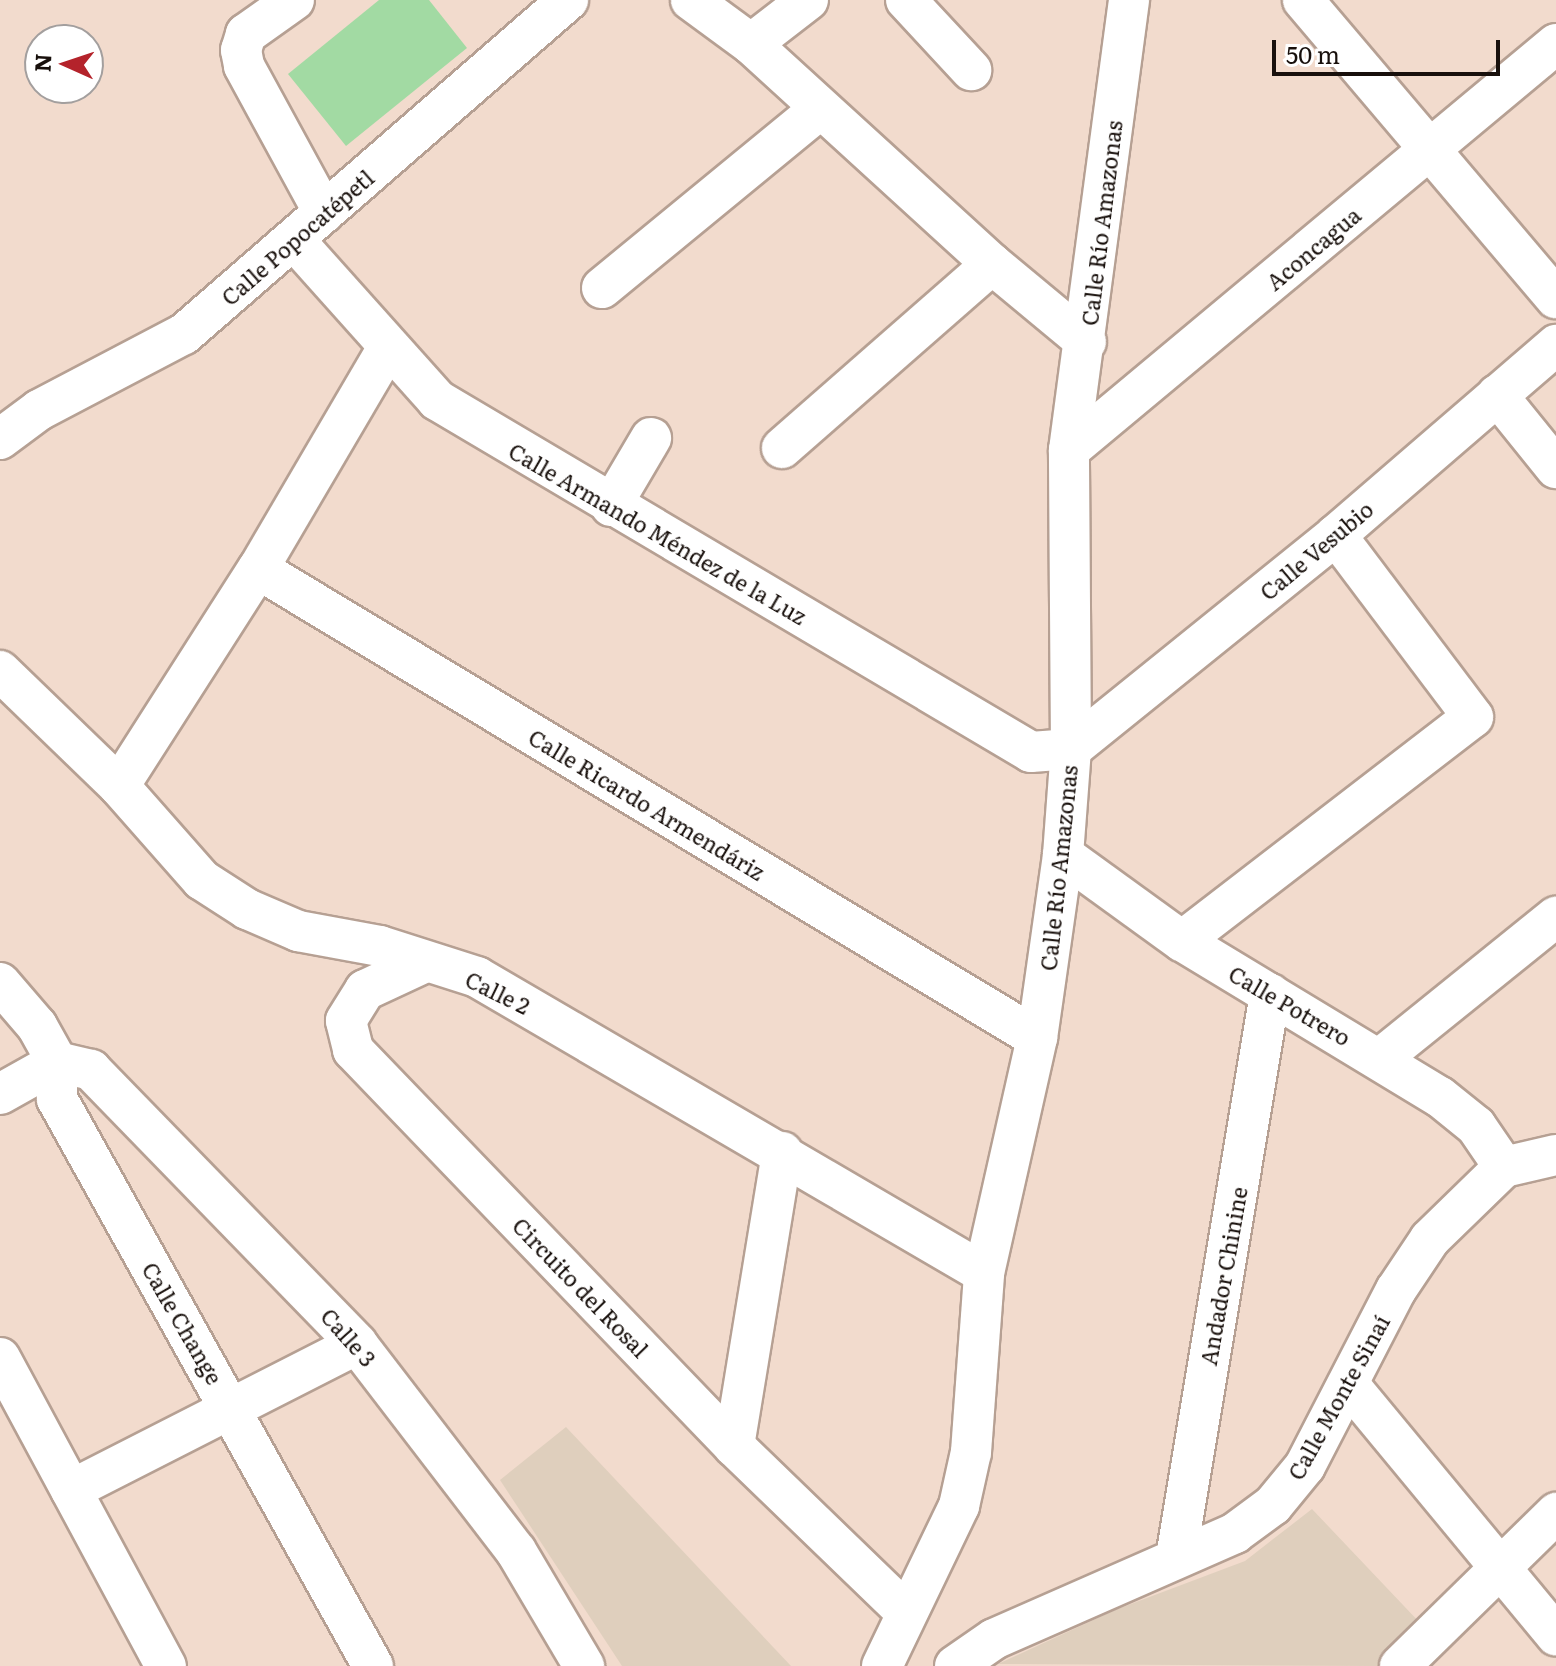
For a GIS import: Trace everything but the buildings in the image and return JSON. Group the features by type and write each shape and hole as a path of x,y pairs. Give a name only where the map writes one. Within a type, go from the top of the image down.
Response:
{"street":[{"path":"294,0 246,34 241,50 244,66 324,213"},
{"name":"Calle Popocatépetl","path":"0,439 39,410 184,334 295,241 568,0"},
{"path":"691,0 751,44 992,264 1086,342"},
{"path":"751,44 808,0"},
{"path":"906,0 971,70"},
{"name":"Calle Río Amazonas","path":"882,1666 959,1506 971,1452 984,1273 1037,1038 1063,855 1071,749 1069,450 1086,342 1129,0"},
{"path":"1303,0 1556,298"},
{"name":"Aconcagua","path":"1069,450 1556,44"},
{"path":"602,288 820,109"},
{"name":"Calle Armando Méndez de la Luz","path":"295,241 437,400 611,506 1031,752 1071,749"},
{"path":"782,448 992,264"},
{"name":"Calle Vesubio","path":"1071,749 1336,535 1556,345"},
{"path":"119,786 258,569 388,347"},
{"path":"1497,395 1556,468"},
{"path":"611,506 651,438"},
{"path":"1182,941 1473,717 1336,535"},
{"name":"Calle Ricardo Armendáriz","path":"258,569 1037,1038"},
{"name":"Calle 2","path":"0,671 119,786 202,880 247,909 298,931 380,946 423,963 477,977 782,1152 984,1273"},
{"name":"Calle Potrero","path":"1063,855 1182,941 1381,1058 1476,1126 1504,1167"},
{"path":"1381,1058 1556,917"},
{"name":"Circuito del Rosal","path":"423,963 365,990 346,1021 353,1050 734,1446 906,1612"},
{"name":"Calle Change","path":"0,983 37,1026 57,1062 57,1099 373,1666"},
{"name":"Andador Chinine","path":"1176,1558 1270,994"},
{"path":"0,1094 57,1062"},
{"name":"Calle 3","path":"57,1062 91,1070 357,1344 516,1551 584,1666"},
{"path":"734,1446 782,1152"},
{"path":"1504,1167 1556,1155"},
{"name":"Calle Monte Sinaí","path":"955,1666 994,1639 1235,1533 1273,1505 1305,1466 1396,1290 1430,1239 1504,1167"},
{"path":"71,1490 230,1405 357,1344"},
{"path":"0,1358 166,1666"},
{"path":"1349,1385 1503,1566 1556,1635"},
{"path":"1400,1666 1556,1513"}],"shaded area":[{"path":"566,1427 791,1666 622,1666 500,1480"},
{"path":"1312,1509 1422,1625 1378,1666 998,1664 1115,1610 1245,1561"}],"green space":[{"path":"379,0 429,0 467,48 346,146 288,74"}]}
